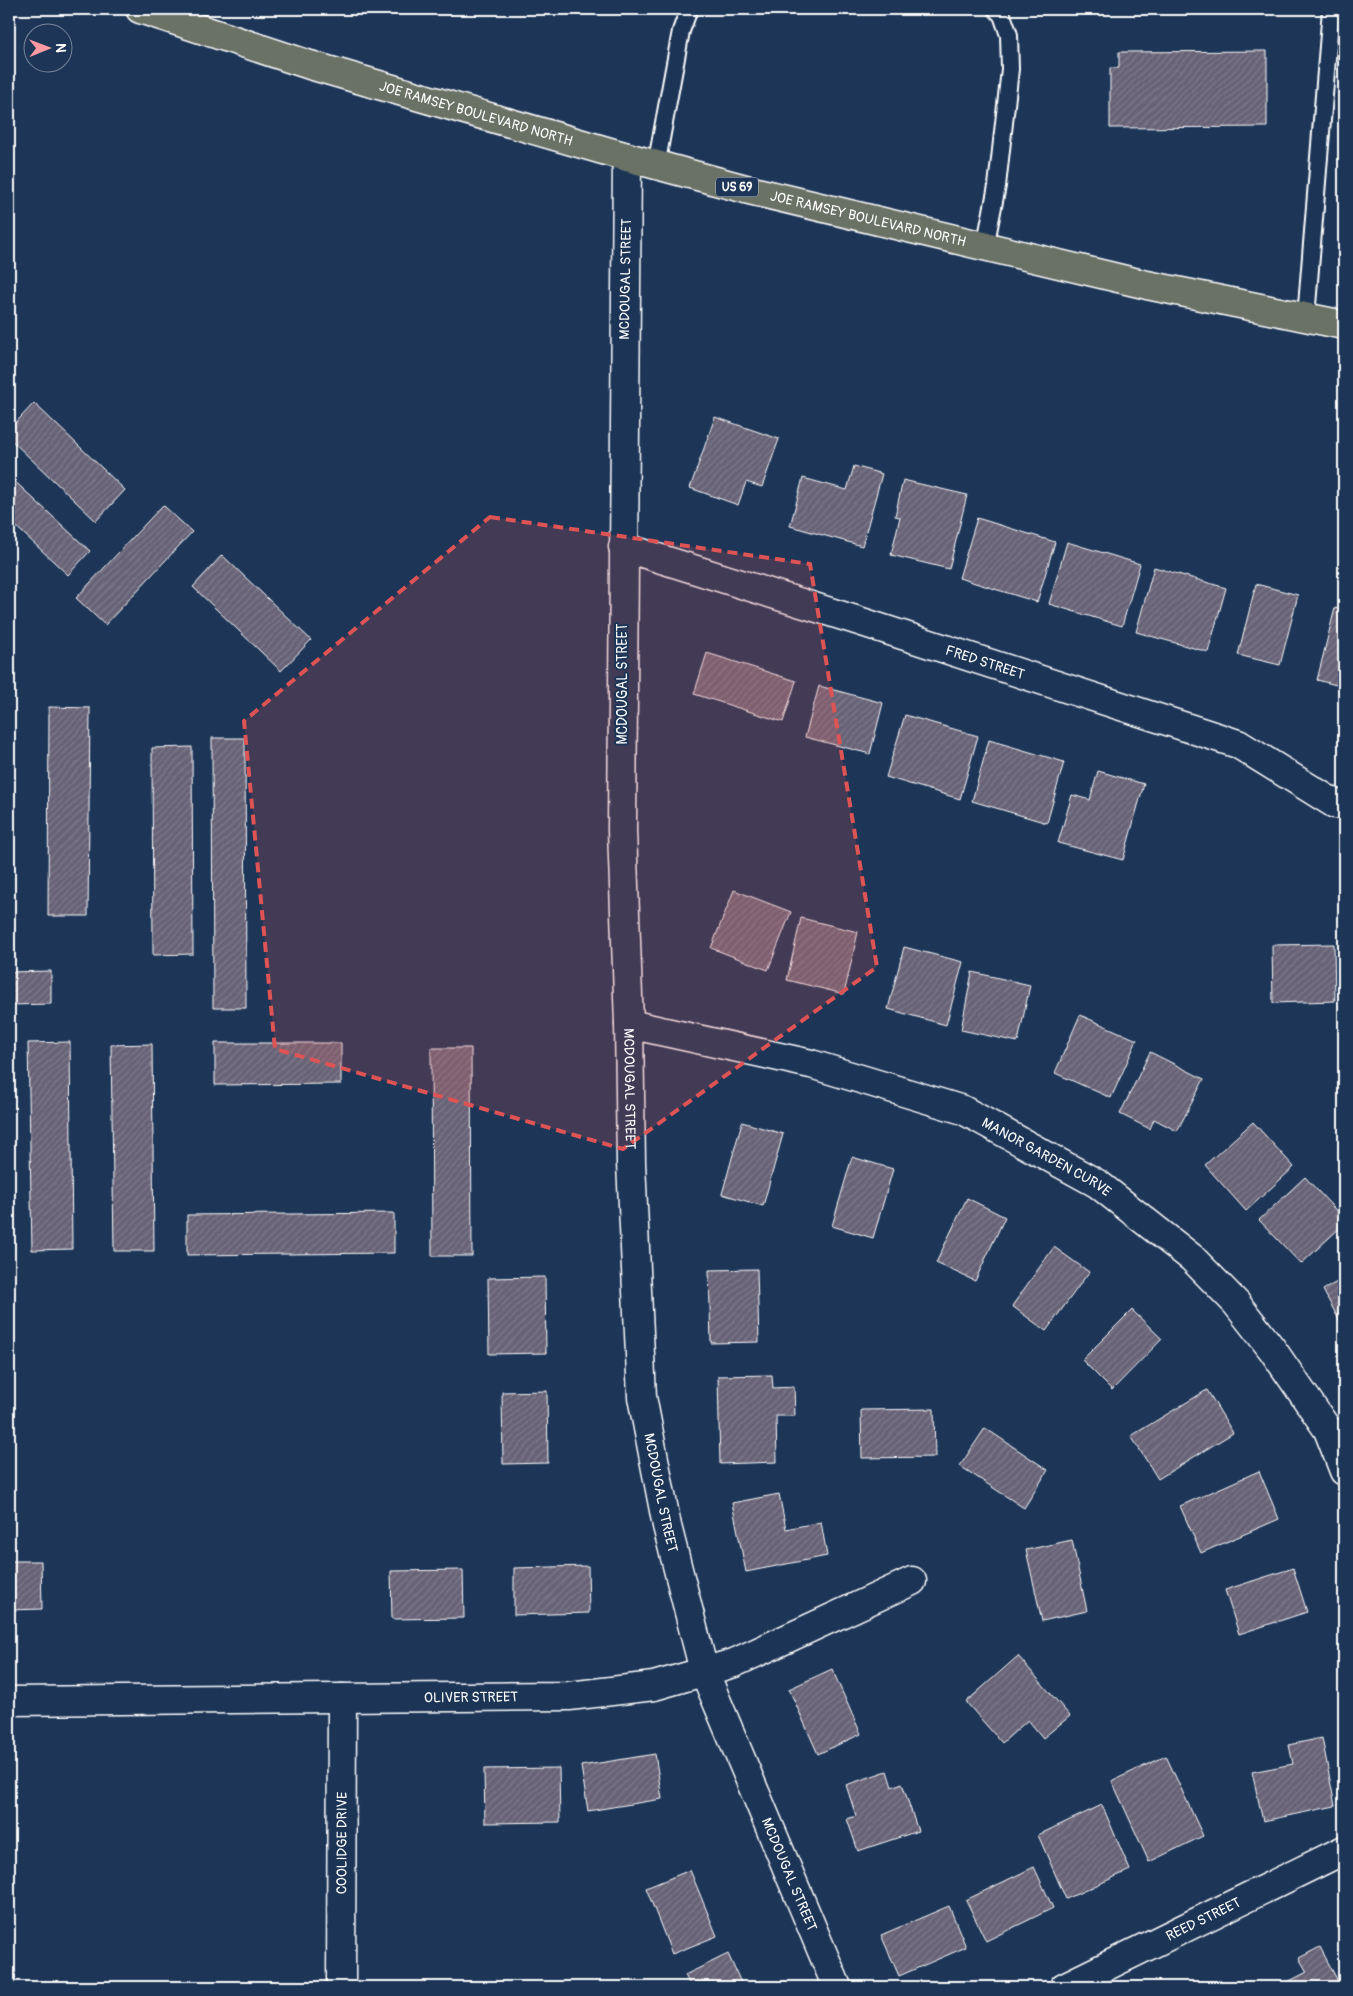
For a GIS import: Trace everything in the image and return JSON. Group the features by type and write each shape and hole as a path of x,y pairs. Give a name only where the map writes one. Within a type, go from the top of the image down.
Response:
{"main road":[{"name":"JOE RAMSEY BOULEVARD NORTH","path":"140,9 310,65 656,166 753,192 1147,285 1344,325"}],"street":[{"name":"MCDOUGAL STREET","path":"627,157 622,830 629,1024 631,1163 642,1397 667,1526 704,1671 837,1987"},
{"name":"FRED STREET","path":"623,547 1238,744 1336,804"},
{"name":"MANOR GARDEN CURVE","path":"629,1024 811,1064 962,1110 1098,1184 1192,1258 1236,1304 1272,1349 1328,1430 1344,1471"},
{"name":"OLIVER STREET","path":"9,1701 569,1696 654,1686 734,1663 912,1580"},
{"name":"COOLIDGE DRIVE","path":"341,1987 342,1698"},
{"name":"REED STREET","path":"1064,1987 1344,1850"}],"lane":[{"path":"656,166 681,31 689,9"},
{"path":"985,247 997,186 1010,69 1009,36 1002,15 996,9"},
{"path":"1306,318 1335,20"}],"highlighted area":[{"path":"490,517 810,564 877,967 623,1149 275,1049 244,721"}],"building":[{"path":"1267,51 1267,127 1110,128 1110,68 1119,68 1119,52"},
{"path":"34,403 125,490 96,521 9,438 9,430"},
{"path":"715,417 779,439 762,487 746,482 738,505 690,488"},
{"path":"854,466 882,474 862,546 790,526 803,478 847,490"},
{"path":"9,476 90,551 68,575 9,520"},
{"path":"903,480 967,495 949,569 891,555 900,517 895,516"},
{"path":"163,505 192,532 105,625 76,598"},
{"path":"977,518 1055,542 1037,602 959,578"},
{"path":"1067,542 1140,564 1122,626 1049,604"},
{"path":"222,555 311,640 281,671 193,587"},
{"path":"1154,567 1226,588 1208,652 1136,632"},
{"path":"1256,584 1298,595 1280,665 1238,655"},
{"path":"1335,608 1344,610 1344,687 1317,680"},
{"path":"707,653 796,681 783,722 694,694"},
{"path":"819,686 883,703 870,754 805,737"},
{"path":"49,707 90,708 88,916 48,916"},
{"path":"905,715 978,736 960,799 886,777"},
{"path":"212,738 245,738 246,1008 213,1008"},
{"path":"989,740 1064,762 1047,823 972,801"},
{"path":"192,747 193,954 153,955 152,748"},
{"path":"1098,771 1144,784 1123,860 1058,843 1072,795 1090,800"},
{"path":"734,890 791,912 768,970 711,948"},
{"path":"801,918 858,932 844,994 787,980"},
{"path":"1334,944 1335,1001 1273,1003 1272,945"},
{"path":"904,947 963,962 946,1025 888,1009"},
{"path":"51,971 51,1004 9,1005 9,972"},
{"path":"972,972 1030,985 1018,1042 961,1030"},
{"path":"1080,1015 1137,1040 1111,1098 1055,1073"},
{"path":"70,1042 72,1249 32,1250 28,1043"},
{"path":"215,1043 341,1043 341,1084 215,1085"},
{"path":"152,1044 154,1251 114,1251 111,1045"},
{"path":"431,1048 471,1048 472,1256 432,1256"},
{"path":"1150,1052 1204,1079 1177,1131 1154,1119 1150,1129 1120,1114"},
{"path":"742,1122 783,1134 763,1206 722,1194"},
{"path":"1253,1122 1294,1167 1246,1211 1205,1165"},
{"path":"852,1157 893,1169 873,1238 832,1226"},
{"path":"1305,1177 1344,1219 1344,1224 1301,1264 1259,1220"},
{"path":"967,1198 1005,1217 975,1281 936,1263"},
{"path":"394,1213 394,1253 187,1255 187,1215"},
{"path":"1054,1247 1089,1272 1046,1331 1012,1306"},
{"path":"757,1269 759,1342 711,1343 709,1270"},
{"path":"545,1277 546,1353 489,1354 488,1278"},
{"path":"1344,1278 1344,1329 1323,1290"},
{"path":"1132,1310 1162,1339 1112,1390 1082,1360"},
{"path":"772,1375 773,1388 794,1387 795,1416 776,1416 777,1462 720,1464 718,1376"},
{"path":"1207,1390 1233,1433 1158,1479 1131,1436"},
{"path":"547,1391 548,1463 503,1464 502,1392"},
{"path":"934,1409 935,1457 862,1458 861,1410"},
{"path":"985,1428 1048,1470 1024,1508 960,1466"},
{"path":"1259,1471 1279,1519 1201,1553 1180,1506"},
{"path":"779,1494 786,1529 821,1522 827,1556 746,1572 732,1503"},
{"path":"1072,1540 1087,1611 1042,1621 1026,1550"},
{"path":"9,1561 41,1561 42,1609 9,1610"},
{"path":"588,1566 589,1613 514,1615 514,1568"},
{"path":"1293,1568 1307,1612 1239,1634 1225,1590"},
{"path":"463,1570 464,1618 392,1619 391,1571"},
{"path":"1018,1656 1070,1716 1043,1738 1028,1720 1002,1743 966,1702"},
{"path":"832,1669 861,1734 818,1754 789,1689"},
{"path":"1322,1738 1335,1806 1263,1821 1252,1772 1293,1764 1289,1745"},
{"path":"655,1754 662,1799 588,1811 581,1766"},
{"path":"1166,1756 1203,1836 1149,1862 1112,1781"},
{"path":"559,1768 560,1822 485,1823 484,1769"},
{"path":"887,1771 892,1787 902,1783 918,1831 858,1851 847,1819 856,1816 846,1785"},
{"path":"1102,1805 1130,1870 1066,1899 1038,1835"},
{"path":"1034,1867 1053,1908 986,1941 966,1900"},
{"path":"690,1870 717,1936 672,1954 646,1888"},
{"path":"949,1906 966,1947 899,1976 881,1935"},
{"path":"1320,1947 1341,1987 1278,1987 1307,1972 1299,1958"},
{"path":"728,1954 743,1987 691,1987 685,1975"}]}
